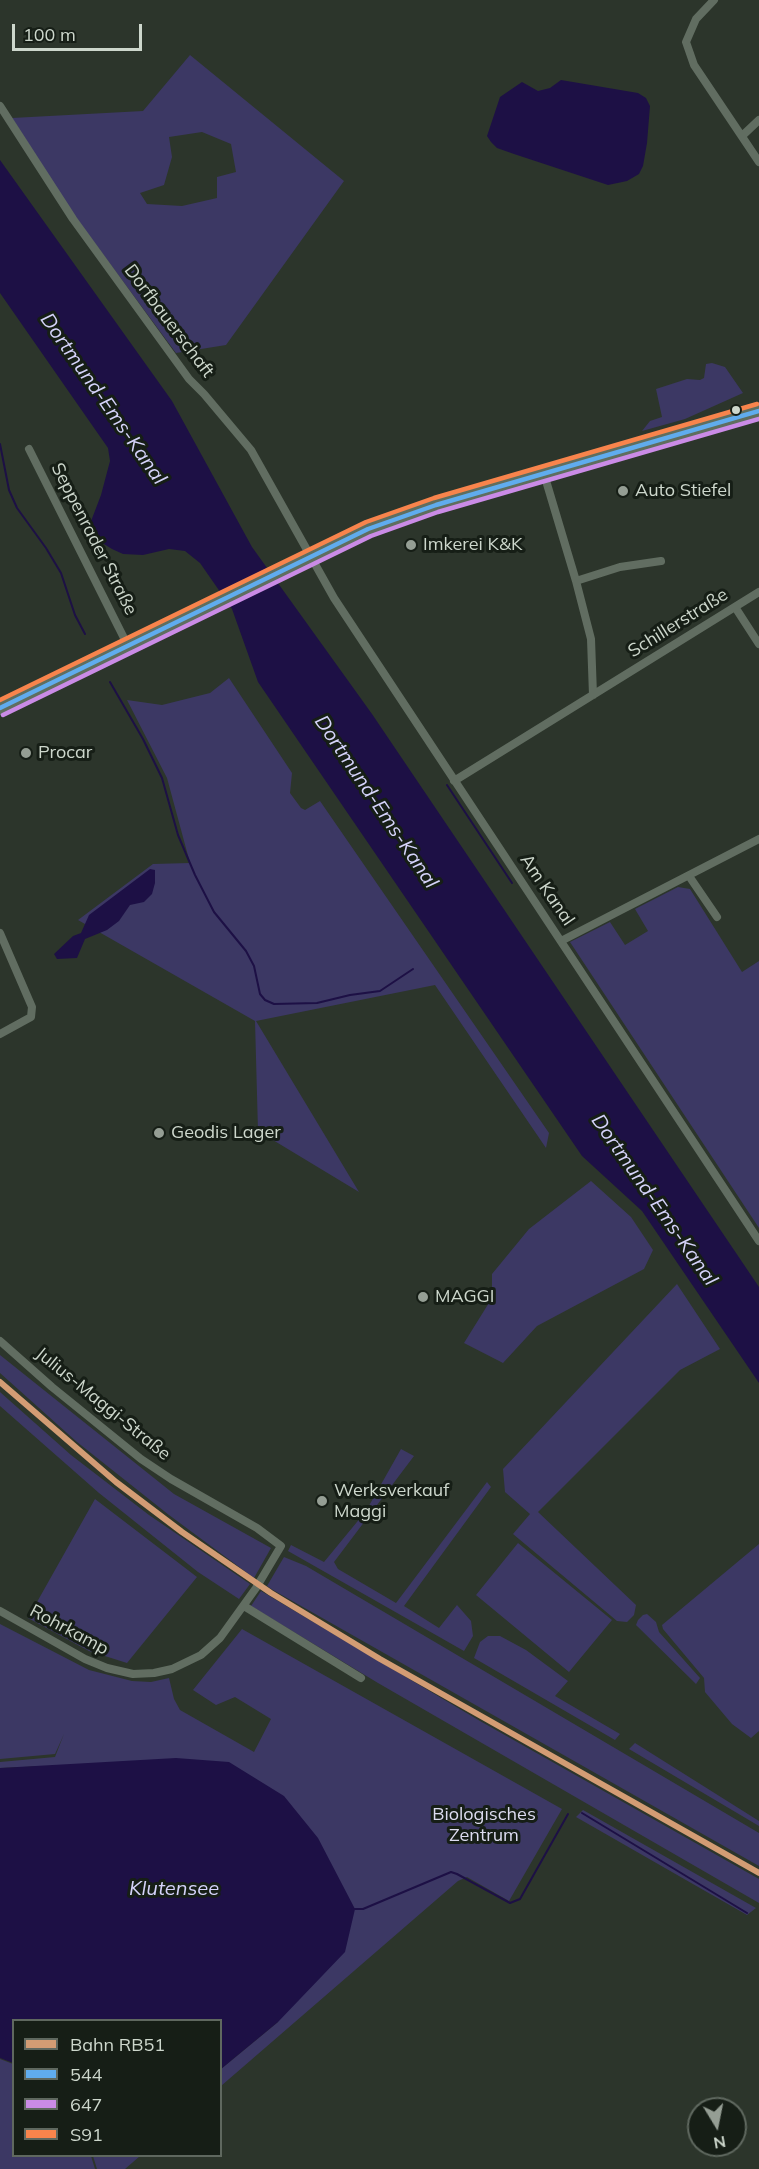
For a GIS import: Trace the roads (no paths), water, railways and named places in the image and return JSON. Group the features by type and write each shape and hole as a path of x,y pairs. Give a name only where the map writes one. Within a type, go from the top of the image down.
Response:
{"main road":[{"path":"310,556 379,525 436,505 759,411"},
{"name":"Seppenrader Straße","path":"0,708 310,556"}],"street":[{"path":"714,0 696,19 686,42 694,65 759,162"},
{"name":"Dorfbauerschaft","path":"0,106 73,219 182,369 251,450 310,556"},
{"path":"742,136 759,120"},
{"name":"Seppenrader Straße","path":"29,449 128,646"},
{"path":"454,781 593,695 591,639 544,474"},
{"name":"Am Kanal","path":"310,556 334,598 759,1241"},
{"path":"576,580 620,567 661,561"},
{"name":"Schillerstraße","path":"593,695 759,592"},
{"path":"735,607 759,644"},
{"path":"561,941 759,839"},
{"path":"689,876 717,917"},
{"path":"0,933 32,1007 31,1017 0,1034"},
{"name":"Julius-Maggi-Straße","path":"0,1341 52,1387 141,1459 171,1479 257,1528 281,1546"},
{"name":"Rohrkamp","path":"0,1611 85,1659 107,1668 133,1674 172,1669 201,1654 220,1638 244,1606 281,1546"},
{"path":"244,1606 362,1678"}],"water":[{"path":"561,80 638,93 646,98 650,106 647,143 643,166 639,174 627,181 608,185 497,148 491,142 487,136 500,97 522,82 538,91 550,88"},
{"name":"Dortmund-Ems-Kanal","path":"0,160 172,401 252,547 372,714 759,1287 759,1383 642,1211 582,1156 258,682 232,609 200,563 185,551 169,549 143,555 123,554 99,541 88,529 101,495 110,461 108,448 0,293"},
{"path":"150,869 155,870 155,883 152,894 144,902 130,905 119,921 107,930 85,939 77,958 57,959 54,954 73,936 81,933 89,915"},
{"name":"Klutensee","path":"176,1758 229,1762 284,1796 318,1838 355,1909 345,1952 278,2022 222,2068 222,2019 12,2019 12,2063 0,2058 0,1768"}],"waterway":[{"path":"0,444 9,490 17,508 61,573 75,615 85,634"},
{"path":"110,682 143,739 162,778 178,835 195,875 214,912 246,951 254,966 260,994 265,1000 274,1004 317,1003 380,991 413,969"},
{"path":"447,785 512,883"},
{"path":"582,1813 747,1913"},
{"path":"352,1909 363,1909 451,1872 510,1903 520,1899 568,1814"}],"rail line":[{"name":"RB51","path":"0,1382 116,1482 182,1532 271,1593 380,1659 759,1873"}],"place":[{"name":"Auto Stiefel","path":"623,491"},
{"name":"Imkerei K&K","path":"411,545"},
{"name":"Procar","path":"26,753"},
{"name":"Geodis Lager","path":"159,1133"},
{"name":"MAGGI","path":"423,1297"},
{"name":"Werksverkauf Maggi","path":"322,1501"}],"park label":[{"name":"Biologisches Zentrum","path":"484,1825"}]}
